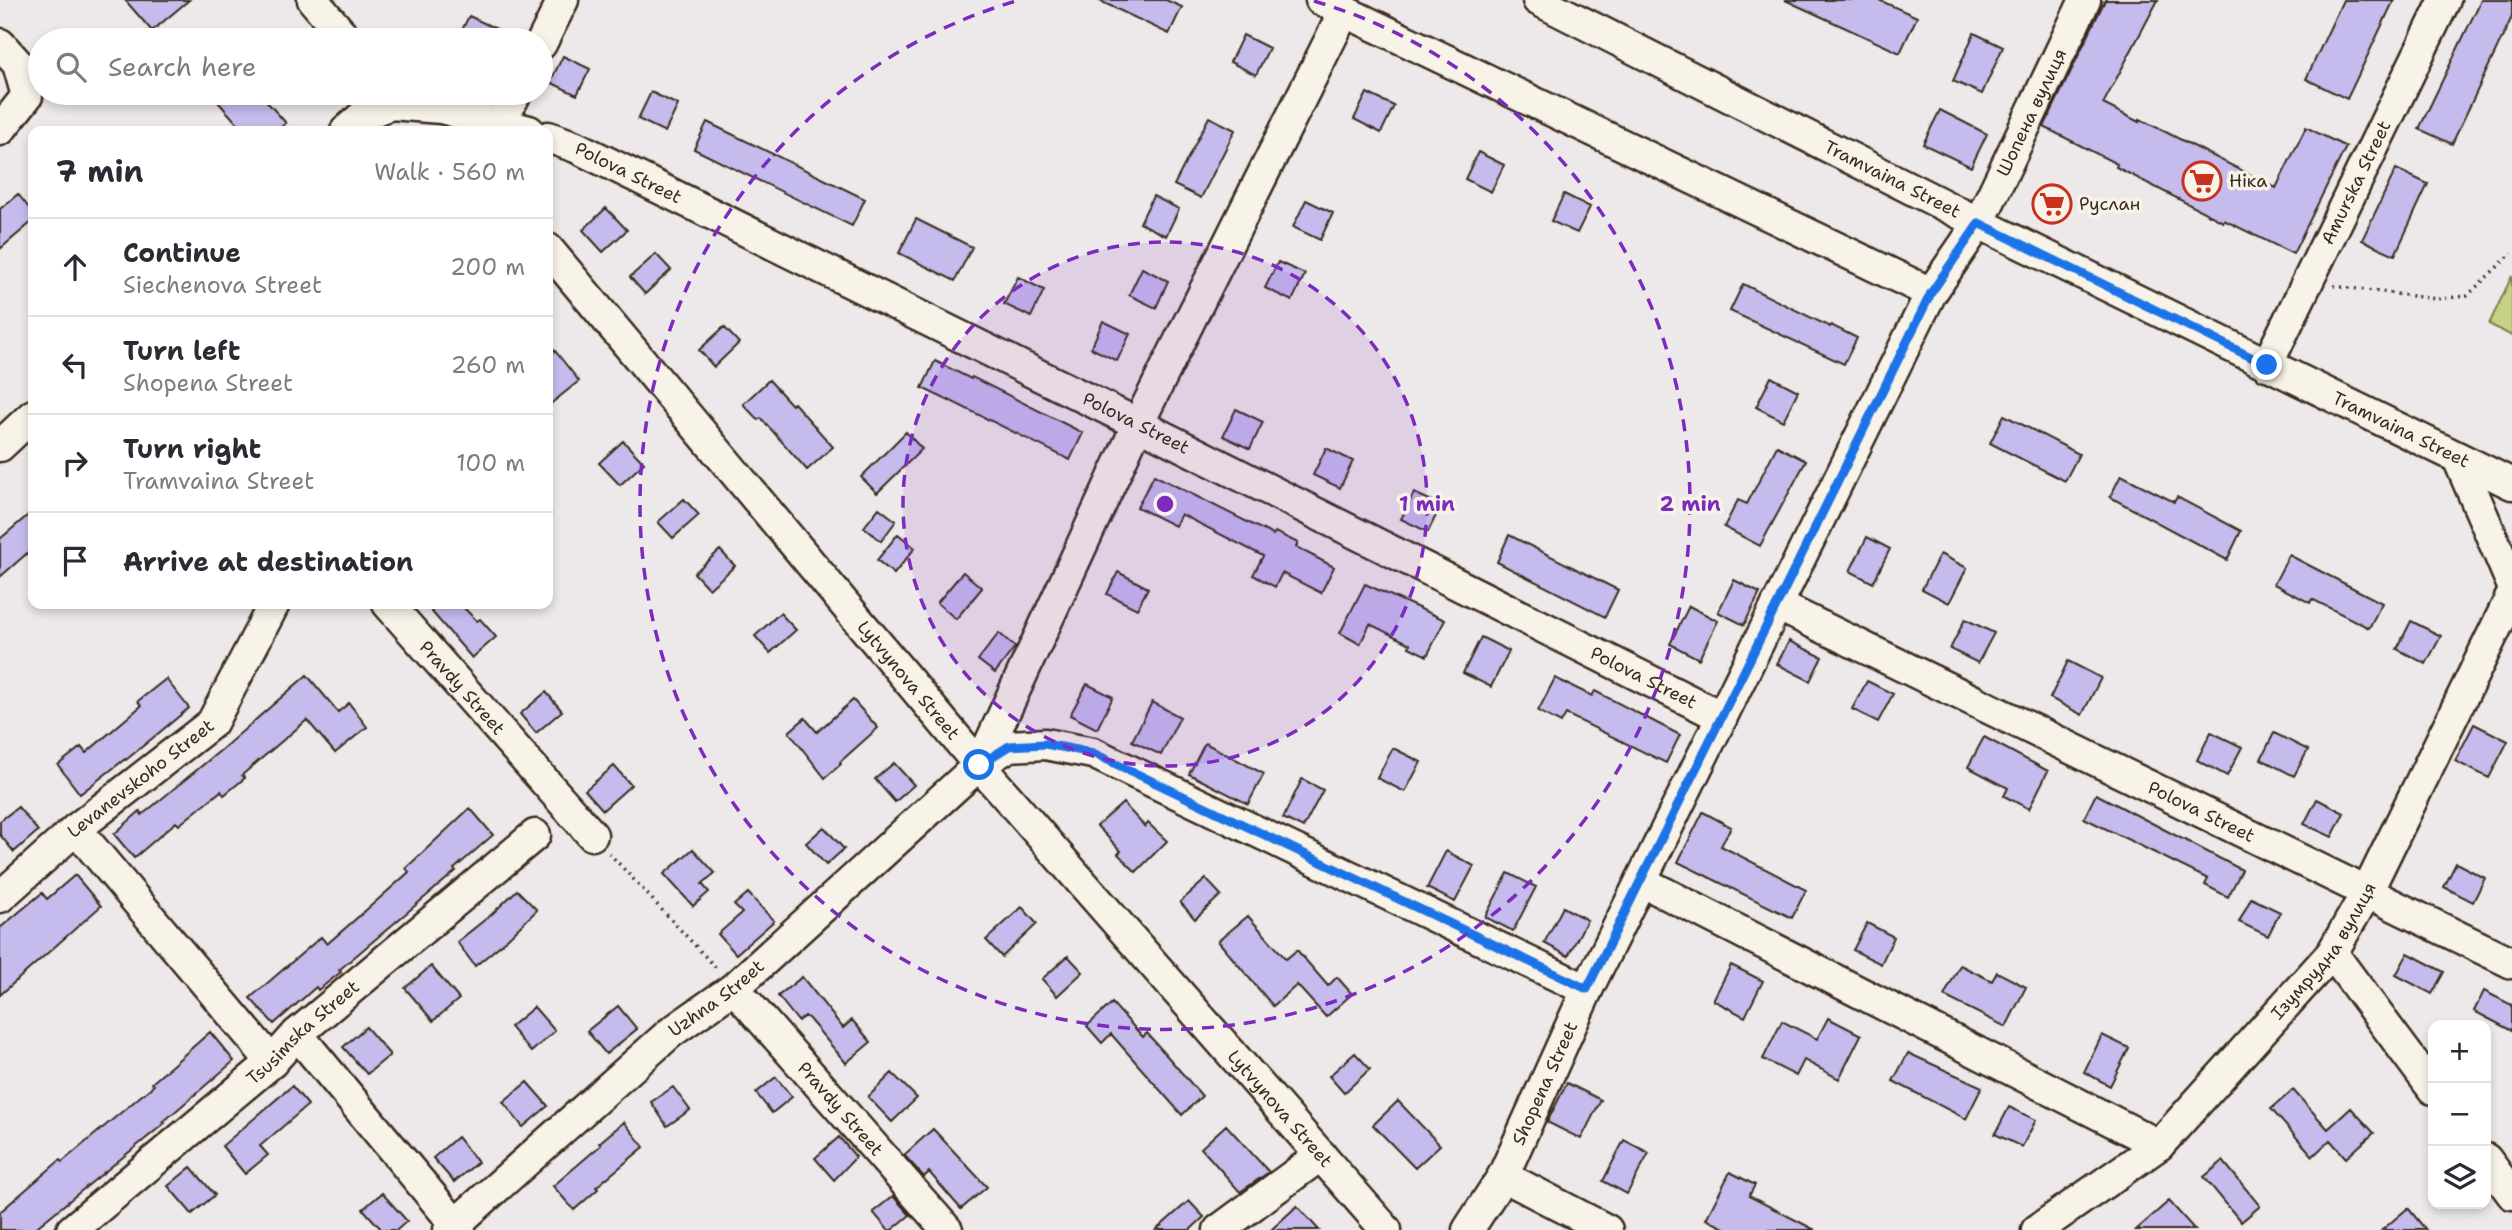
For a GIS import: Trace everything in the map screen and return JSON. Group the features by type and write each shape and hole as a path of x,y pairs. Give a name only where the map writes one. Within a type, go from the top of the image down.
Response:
{"street":[{"path":"313,0 337,28"},
{"path":"549,28 563,0"},
{"name":"Tramvaina Street","path":"1538,0 1979,223 2512,484"},
{"name":"Шопена вулиця","path":"1979,223 2085,0"},
{"name":"Amurska Street","path":"2267,365 2445,0"},
{"path":"979,765 1333,6 1931,293"},
{"path":"0,44 18,64 27,96 0,130"},
{"path":"352,126 377,105"},
{"path":"425,105 503,126"},
{"path":"510,126 514,105"},
{"name":"Polova Street","path":"553,140 576,147 1138,424 1722,717"},
{"name":"Shopena Street","path":"1468,1230 1503,1176 1587,989 1931,293 1979,223"},
{"name":"Lytvynova Street","path":"553,255 979,765 1386,1230"},
{"path":"0,446 28,420"},
{"path":"2458,458 2512,584"},
{"name":"Ізумрудна вулиця","path":"2037,1230 2159,1144 2332,953 2367,892 2512,595"},
{"name":"Polova Street","path":"1777,605 2512,963"},
{"name":"Levanevskoho Street","path":"0,897 76,829 212,723 271,609"},
{"name":"Pravdy Street","path":"392,609 592,835"},
{"path":"979,765 1009,746 1045,744 1093,753 1587,989"},
{"name":"Uzhna Street","path":"455,1228 670,1033 734,988 979,765"},
{"path":"76,829 272,1062"},
{"name":"Tsusimska Street","path":"72,1230 272,1062 297,1034 535,835"},
{"path":"1641,881 2159,1144"},
{"path":"2332,953 2429,1083"},
{"name":"Pravdy Street","path":"734,988 947,1230"},
{"path":"297,1034 455,1228"},
{"path":"1219,1230 1321,1155"},
{"path":"2491,1166 2512,1194"},
{"path":"1503,1176 1607,1230"}],"path":[{"path":"2307,283 2437,299 2467,296 2512,253"},
{"path":"592,835 734,988"}],"green space":[{"path":"2512,276 2512,336 2489,324"}],"building":[{"path":"125,0 189,0 156,28 149,28"},
{"path":"1098,0 1166,0 1182,7 1169,34"},
{"path":"1785,0 1879,0 1917,17 1900,53"},
{"path":"2105,0 2158,0 2103,104 2139,122 2140,119 2276,188 2306,127 2346,147 2293,254 2224,220 2223,222 2044,127"},
{"path":"2343,0 2394,0 2347,99 2306,79"},
{"path":"2481,0 2512,0 2512,17 2452,144 2419,129"},
{"path":"469,16 494,28 463,28"},
{"path":"1974,33 2003,47 1982,94 1953,81"},
{"path":"1243,35 1269,48 1256,75 1230,62"},
{"path":"563,56 590,69 577,95 553,83 553,76"},
{"path":"651,92 678,105 665,132 638,119"},
{"path":"1367,93 1394,106 1381,133 1354,119"},
{"path":"221,105 270,105 286,123 282,126 240,126"},
{"path":"1940,110 1987,134 1971,167 1923,144"},
{"path":"1209,117 1235,130 1201,198 1174,185"},
{"path":"707,122 865,199 852,226 694,149"},
{"path":"1478,152 1504,165 1491,192 1465,179"},
{"path":"2396,169 2428,184 2395,255 2362,240"},
{"path":"18,194 28,207 28,225 0,249 0,209"},
{"path":"1564,194 1590,207 1577,233 1551,221"},
{"path":"1153,196 1179,209 1166,236 1140,223"},
{"path":"1306,200 1333,213 1320,240 1293,227"},
{"path":"606,208 627,230 603,252 583,230"},
{"path":"916,219 972,247 955,281 899,253"},
{"path":"656,254 671,270 645,294 630,277"},
{"path":"1278,262 1305,274 1292,301 1265,288"},
{"path":"1142,268 1168,281 1156,308 1129,295"},
{"path":"1018,277 1044,290 1031,317 1004,304"},
{"path":"1743,284 1857,338 1844,364 1730,311"},
{"path":"1103,321 1130,334 1117,361 1091,348"},
{"path":"724,327 739,343 714,367 699,350"},
{"path":"553,348 579,381 553,402"},
{"path":"935,361 1083,433 1070,460 922,388"},
{"path":"1771,377 1798,391 1783,421 1756,407"},
{"path":"769,380 792,405 794,403 833,447 807,470 761,418 758,420 743,404"},
{"path":"1236,409 1263,422 1250,449 1223,436"},
{"path":"2004,415 2079,454 2065,481 1990,443"},
{"path":"906,432 922,449 877,493 861,477"},
{"path":"623,441 644,463 620,485 599,463"},
{"path":"1777,446 1806,461 1760,546 1724,527 1738,500 1747,504"},
{"path":"1326,448 1353,461 1340,488 1313,475"},
{"path":"1154,475 1273,535 1275,532 1298,543 1296,547 1334,567 1321,593 1282,573 1275,587 1253,575 1263,556 1181,514 1175,526 1137,507"},
{"path":"2121,475 2174,502 2177,497 2241,531 2227,560 2110,497"},
{"path":"1414,493 1441,505 1428,532 1401,519"},
{"path":"684,499 699,515 673,538 658,522"},
{"path":"879,508 896,521 881,541 864,527"},
{"path":"28,515 28,552 0,577 0,539"},
{"path":"898,534 915,548 894,574 877,560"},
{"path":"1509,535 1618,590 1605,617 1497,562"},
{"path":"1867,537 1890,549 1873,583 1850,571"},
{"path":"720,550 735,566 709,589 694,573"},
{"path":"1940,554 1967,568 1949,603 1922,589"},
{"path":"2289,555 2382,603 2369,628 2312,599 2310,603 2274,584"},
{"path":"963,572 982,588 956,619 937,603"},
{"path":"1118,572 1148,588 1137,609 1107,594"},
{"path":"1734,580 1760,593 1744,625 1718,612"},
{"path":"1365,584 1445,620 1427,656 1409,647 1410,644 1370,624 1360,644 1340,633"},
{"path":"1689,606 1718,621 1699,659 1670,644"},
{"path":"429,609 465,609 477,621 480,619 496,637 472,658"},
{"path":"780,613 796,630 770,653 755,636"},
{"path":"1965,619 1994,633 1978,663 1950,649"},
{"path":"2411,621 2441,636 2426,664 2397,649"},
{"path":"999,633 1015,647 995,673 978,660"},
{"path":"1481,637 1509,651 1491,687 1463,673"},
{"path":"1789,641 1822,657 1810,681 1777,664"},
{"path":"2068,661 2101,678 2082,715 2050,698"},
{"path":"307,675 338,712 349,703 367,727 335,753 307,720 242,775 245,778 224,795 221,791 179,825 176,822 134,858 114,834 140,811 142,815 221,750"},
{"path":"1555,678 1592,696 1595,691 1680,735 1666,763 1566,714 1561,723 1538,711"},
{"path":"166,679 189,708 80,794 58,765 81,747 86,753 141,706 138,701"},
{"path":"1867,681 1893,694 1878,722 1852,709"},
{"path":"1087,684 1113,697 1097,729 1070,715"},
{"path":"546,692 562,711 536,733 520,714"},
{"path":"853,700 878,728 825,778 789,732 805,718 817,732"},
{"path":"1152,702 1180,717 1161,755 1132,741"},
{"path":"2474,724 2508,741 2489,778 2455,761"},
{"path":"2211,732 2242,747 2227,776 2197,760"},
{"path":"2274,733 2308,750 2294,776 2261,759"},
{"path":"1984,737 2048,771 2029,809 2004,796 2008,788 1968,767"},
{"path":"1205,743 1264,774 1248,804 1189,774"},
{"path":"1393,748 1421,762 1405,792 1377,778"},
{"path":"894,763 914,785 895,802 875,779"},
{"path":"614,766 631,785 603,810 585,790"},
{"path":"1302,779 1323,790 1303,828 1283,818"},
{"path":"2096,794 2242,870 2228,897 2205,885 2208,879 2084,818"},
{"path":"2317,799 2344,813 2332,837 2304,824"},
{"path":"1123,803 1145,827 1148,823 1167,841 1136,872 1118,854 1121,851 1097,826"},
{"path":"18,807 38,831 14,852 0,835 0,821"},
{"path":"470,808 493,835 454,869 456,871 339,970 341,972 318,990 316,987 274,1024 250,998 321,937 327,944 409,872 406,868"},
{"path":"1703,812 1731,827 1721,846 1806,890 1792,918 1678,862"},
{"path":"824,827 844,849 826,865 806,843"},
{"path":"693,849 715,873 702,884 709,892 693,906 664,874"},
{"path":"1446,851 1474,866 1455,902 1427,888"},
{"path":"2456,863 2485,878 2473,902 2444,887"},
{"path":"1508,873 1536,887 1513,931 1485,917"},
{"path":"75,875 101,906 0,995 0,928 42,893 47,899"},
{"path":"1206,879 1221,895 1195,919 1180,902"},
{"path":"517,890 537,910 475,966 457,942"},
{"path":"748,893 774,921 736,954 718,934 742,913 734,905"},
{"path":"2251,898 2280,912 2268,936 2239,922"},
{"path":"1022,907 1037,924 1002,957 986,940"},
{"path":"1563,907 1587,920 1568,956 1544,943"},
{"path":"1248,916 1286,959 1297,950 1328,986 1337,977 1352,994 1326,1017 1297,985 1273,1006 1218,941"},
{"path":"1867,923 1894,937 1881,964 1853,950"},
{"path":"2408,953 2444,972 2432,994 2396,975"},
{"path":"1068,956 1083,972 1057,996 1042,979"},
{"path":"1731,965 1763,981 1745,1017 1713,1000"},
{"path":"1960,965 1992,981 1997,972 2026,987 2006,1027 1944,996"},
{"path":"431,966 459,999 433,1021 405,988"},
{"path":"802,977 843,1028 852,1020 871,1042 846,1063 809,1019 805,1016 798,1021 778,996"},
{"path":"2484,991 2512,1005 2512,1031 2474,1011"},
{"path":"1112,1003 1143,1037 1147,1033 1202,1096 1182,1115 1111,1034 1102,1043 1087,1026"},
{"path":"618,1006 637,1029 606,1054 587,1031"},
{"path":"534,1007 555,1031 531,1052 510,1027"},
{"path":"1828,1018 1861,1035 1839,1079 1804,1060 1796,1076 1763,1059 1782,1021 1817,1039"},
{"path":"366,1027 390,1055 367,1074 343,1047"},
{"path":"210,1032 234,1061 163,1122 165,1123 33,1230 0,1230 0,1212 154,1085 152,1083"},
{"path":"2102,1035 2129,1048 2110,1086 2084,1072"},
{"path":"1355,1053 1370,1069 1344,1093 1329,1076"},
{"path":"1908,1053 1982,1087 1966,1119 1893,1081"},
{"path":"892,1073 917,1098 892,1122 868,1097"},
{"path":"776,1077 792,1097 772,1113 756,1093"},
{"path":"527,1082 548,1106 523,1127 503,1102"},
{"path":"1567,1083 1601,1100 1581,1139 1547,1122"},
{"path":"292,1086 308,1105 260,1146 268,1155 245,1174 222,1146"},
{"path":"673,1087 690,1110 667,1126 651,1102"},
{"path":"2293,1090 2328,1129 2351,1108 2374,1133 2346,1158 2330,1140 2313,1156 2271,1109"},
{"path":"1398,1101 1440,1145 1415,1168 1373,1125"},
{"path":"2009,1107 2036,1120 2022,1147 1995,1134"},
{"path":"624,1122 644,1147 596,1187 598,1189 574,1210 553,1186"},
{"path":"1226,1125 1269,1172 1240,1192 1201,1148"},
{"path":"933,1129 987,1187 961,1209 929,1172 924,1177 904,1155"},
{"path":"457,1137 478,1162 454,1182 433,1158"},
{"path":"839,1137 856,1157 834,1180 815,1158"},
{"path":"1624,1140 1649,1153 1627,1194 1603,1181"},
{"path":"2223,1161 2260,1206 2241,1222 2204,1177"},
{"path":"191,1167 215,1195 192,1214 168,1186"},
{"path":"1730,1172 1755,1185 1749,1196 1815,1230 1728,1230 1706,1219"},
{"path":"382,1193 407,1221 397,1230 382,1230 363,1209"},
{"path":"893,1196 910,1215 892,1230 888,1230 873,1212"},
{"path":"1189,1201 1204,1217 1190,1230 1156,1230"},
{"path":"2169,1201 2195,1230 2136,1230"},
{"path":"1297,1206 1319,1230 1271,1230"},
{"path":"2408,1208 2426,1230 2382,1230"}],"place":[{"name":"Ніка","path":"2202,181"},
{"name":"Руслан","path":"2052,204"}],"route":[{"path":"979,765 1009,746 1045,744 1093,753 1266,838 1587,989 1931,293 1979,223 2267,365"}]}
